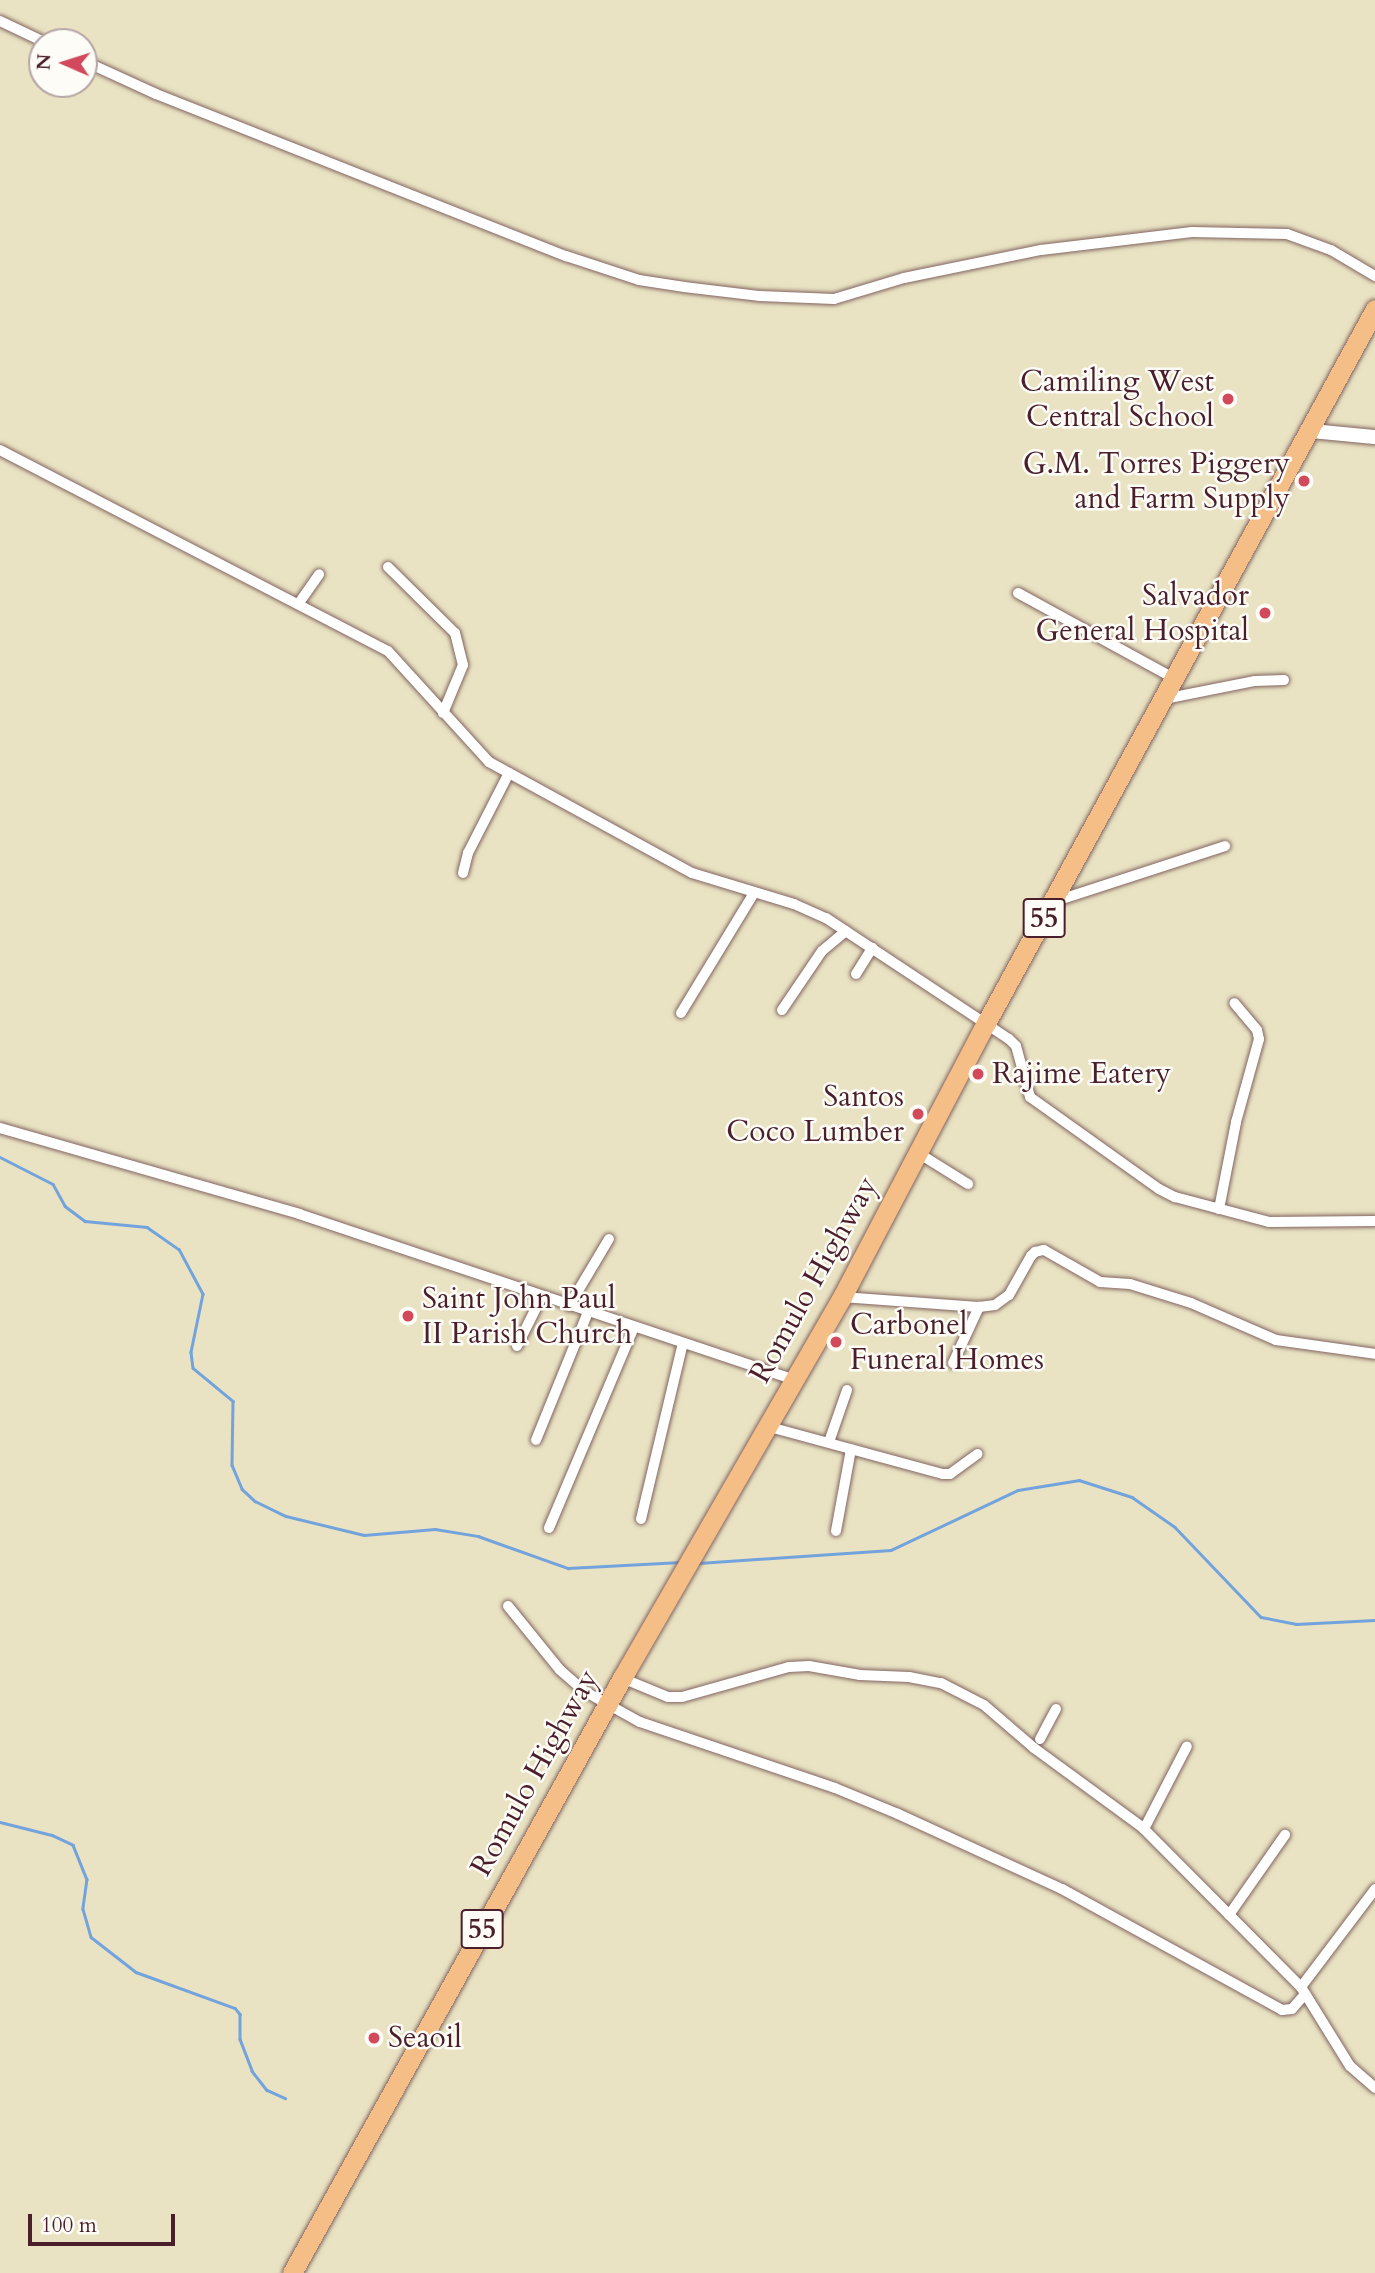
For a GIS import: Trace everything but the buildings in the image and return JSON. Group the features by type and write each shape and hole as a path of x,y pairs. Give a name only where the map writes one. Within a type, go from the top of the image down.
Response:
{"highway":[{"name":"Romulo Highway","path":"292,2273 622,1678 711,1526 792,1379 842,1297 986,1023 1311,431 1375,309"}],"street":[{"path":"0,21 28,34"},
{"path":"98,67 168,99 579,260 639,280 760,296 834,299 904,278 1041,250 1192,232 1287,234 1331,250 1375,276"},
{"path":"1311,431 1375,437"},
{"path":"0,450 388,651 482,757 509,773 692,873 808,909 846,931 986,1023 1016,1046 1030,1097 1158,1189 1174,1197 1269,1222 1290,1224 1336,1220 1375,1221"},
{"path":"388,567 455,633 463,665 443,713"},
{"path":"299,603 319,574"},
{"path":"1018,593 1175,679"},
{"path":"1164,699 1255,681 1284,680"},
{"path":"463,873 472,843 509,773"},
{"path":"1053,902 1225,846"},
{"path":"681,1013 754,893"},
{"path":"782,1010 822,951 846,931"},
{"path":"856,974 872,948"},
{"path":"1219,1209 1236,1122 1259,1040 1257,1030 1234,1003"},
{"path":"0,1128 299,1214 792,1379"},
{"path":"918,1153 968,1184"},
{"path":"569,1306 609,1239"},
{"path":"842,1297 979,1307 1002,1301 1010,1295 1031,1256 1035,1252 1044,1251 1100,1282 1130,1284 1191,1303 1276,1340 1375,1354"},
{"path":"517,1346 542,1296"},
{"path":"953,1363 979,1307"},
{"path":"536,1440 588,1312"},
{"path":"549,1528 634,1327"},
{"path":"641,1520 683,1343"},
{"path":"829,1443 847,1390"},
{"path":"766,1426 950,1474 978,1454"},
{"path":"836,1531 850,1449"},
{"path":"508,1606 560,1670 584,1691 607,1705 640,1722 823,1783 898,1814 1062,1889 1282,2010 1292,2009 1375,1889"},
{"path":"622,1678 668,1697 682,1697 789,1667 909,1676 941,1684 984,1705 1144,1829 1303,1990 1350,2066 1375,2088"},
{"path":"1037,1744 1056,1709"},
{"path":"1144,1829 1187,1746"},
{"path":"1229,1915 1285,1835"}],"waterway":[{"path":"0,1157 53,1184 65,1206 85,1221 147,1227 179,1249 203,1294 191,1352 193,1368 233,1401 232,1465 242,1489 255,1501 286,1516 364,1535 435,1529 478,1536 568,1568 681,1562"},
{"path":"699,1563 891,1550 1018,1490 1079,1480 1132,1497 1175,1527 1261,1617 1296,1624 1375,1620"},
{"path":"0,1822 52,1835 73,1845 87,1879 83,1909 91,1937 136,1972 235,2008 240,2014 240,2039 252,2071 267,2090 285,2098"}],"place":[{"name":"Camiling West Central School","path":"1228,399"},
{"name":"G.M. Torres Piggery and Farm Supply","path":"1304,481"},
{"name":"Salvador General Hospital","path":"1265,613"},
{"name":"Rajime Eatery","path":"978,1074"},
{"name":"Santos Coco Lumber","path":"918,1114"},
{"name":"Saint John Paul II Parish Church","path":"408,1316"},
{"name":"Carbonel Funeral Homes","path":"836,1342"},
{"name":"Seaoil","path":"374,2038"}]}
